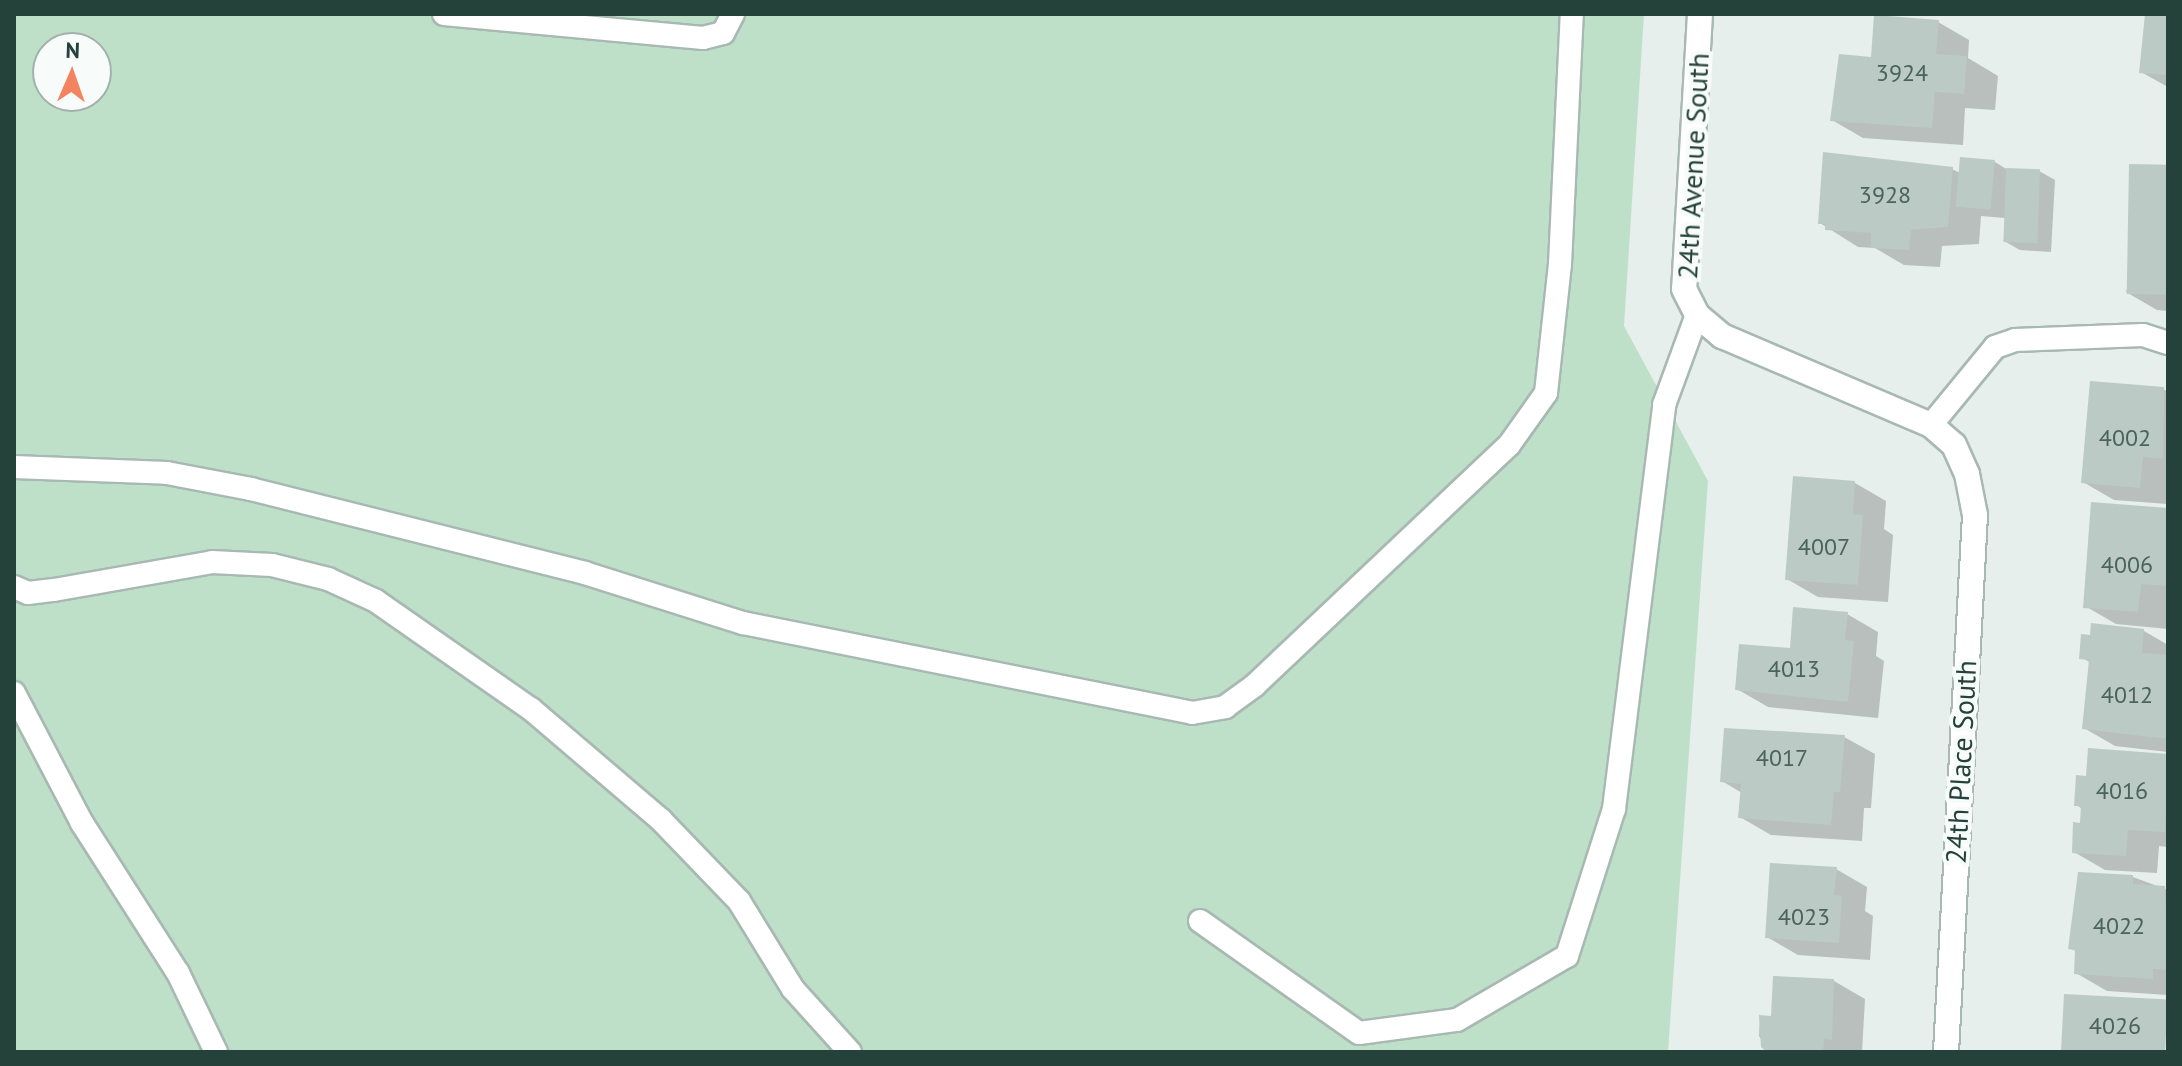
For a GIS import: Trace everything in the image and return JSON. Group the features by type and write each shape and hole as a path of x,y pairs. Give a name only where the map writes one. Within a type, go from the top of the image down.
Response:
{"street":[{"name":"24th Avenue South","path":"1697,315 1684,289 1700,14"},
{"path":"1697,315 1722,336 1931,425"},
{"name":"24th Place South","path":"1931,425 1954,445 1967,474 1975,515 1946,1052"}],"lane":[{"path":"444,14 703,38 723,33 733,14"},
{"path":"580,25 635,14"},
{"path":"14,467 167,473 223,483 585,573 743,623 1192,713 1225,707 1255,685 1509,445 1546,393 1558,294 1572,14"},
{"path":"1200,921 1359,1033 1457,1020 1567,956 1614,809 1664,405 1697,315"},
{"path":"1931,425 1995,347 2015,340 2143,335 2168,343"},
{"path":"14,587 28,593 54,590 212,562 272,565 328,579 376,601 531,709 661,820 739,901 793,989 850,1052"},
{"path":"14,693 82,823 178,973 216,1052"}],"green space":[{"path":"14,14 1644,14 1624,326 1708,481 1668,1052 14,1052"}],"building":[{"path":"2145,14 2168,14 2168,75 2139,73"},
{"path":"1874,15 1939,20 1936,54 1967,56 1964,94 1935,92 1932,128 1830,121 1839,54 1871,57"},
{"path":"1823,152 1953,167 1948,227 1911,230 1909,250 1871,248 1871,233 1825,230 1825,224 1818,224"},
{"path":"1960,157 1995,160 1991,210 1956,207"},
{"path":"2129,164 2168,165 2166,295 2127,294"},
{"path":"2006,168 2040,169 2037,243 2003,242"},
{"path":"2090,381 2164,387 2163,459 2143,457 2140,488 2081,483"},
{"path":"1793,476 1855,481 1853,514 1863,515 1858,585 1785,580"},
{"path":"2091,502 2168,508 2168,586 2141,584 2138,612 2083,608"},
{"path":"1793,607 1848,612 1845,640 1854,641 1848,702 1735,690 1739,644 1790,648"},
{"path":"2091,623 2144,629 2142,653 2168,655 2168,739 2082,729 2089,660 2079,659 2081,634 2090,635"},
{"path":"1724,728 1845,735 1840,792 1834,792 1831,825 1738,818 1741,784 1720,782"},
{"path":"2088,748 2168,754 2165,832 2128,830 2126,856 2072,853 2073,822 2080,823 2081,806 2074,806 2076,775 2086,776"},
{"path":"1770,863 1837,867 1834,895 1842,896 1839,943 1765,938"},
{"path":"2078,872 2133,875 2133,884 2165,886 2168,970 2153,969 2153,979 2074,974 2075,950 2068,949"},
{"path":"1773,976 1834,979 1832,1040 1824,1039 1823,1052 1767,1052 1761,1047 1759,1015 1771,1016"},
{"path":"2064,994 2168,999 2165,1052 2061,1052"}]}
